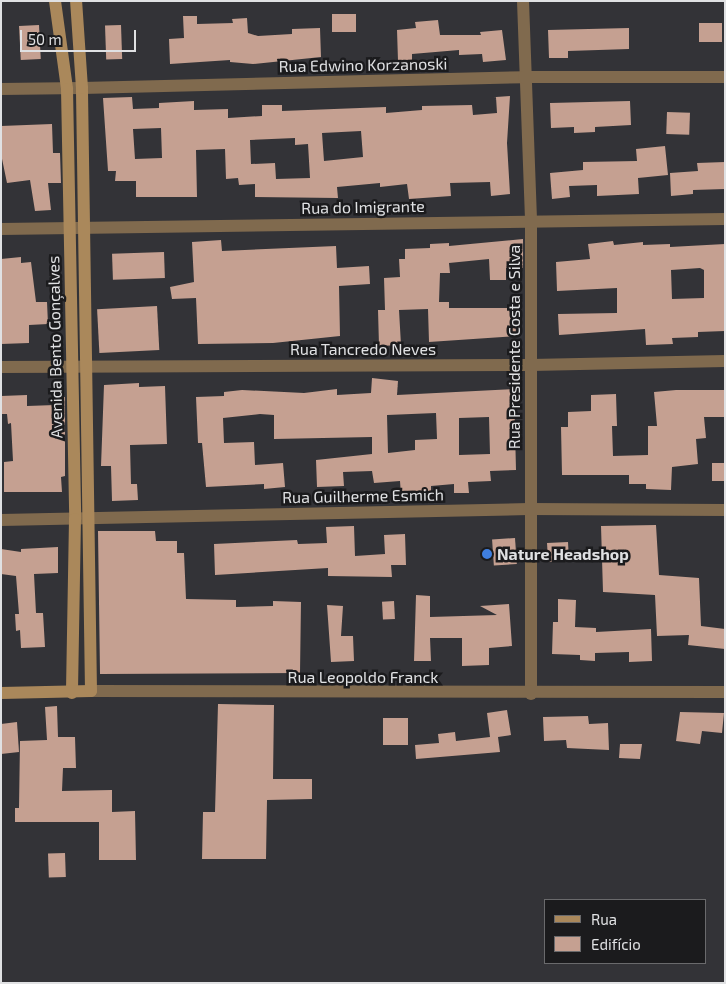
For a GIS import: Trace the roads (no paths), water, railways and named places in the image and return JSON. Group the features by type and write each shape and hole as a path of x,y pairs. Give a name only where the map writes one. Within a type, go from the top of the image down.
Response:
{"main road":[{"name":"Avenida Bento Gonçalves","path":"55,1 67,88 72,366 92,691"},
{"name":"Avenida Bento Gonçalves","path":"72,693 82,519 85,367 82,88 76,1"},
{"name":"Rua Leopoldo Franck","path":"1,693 72,693 92,691"}],"street":[{"name":"Rua Presidente Costa e Silva","path":"523,1 524,77 531,220 529,509 531,694"},
{"name":"Rua Edwino Korzanoski","path":"1,89 524,77 725,78"},
{"name":"Rua do Imigrante","path":"1,229 531,220 725,219"},
{"name":"Rua Tancredo Neves","path":"1,367 531,365 725,361"},
{"name":"Rua Guilherme Esmich","path":"1,520 529,509 725,510"},
{"name":"Rua Leopoldo Franck","path":"92,691 531,694 725,692"}],"place":[{"name":"Nature Headshop","path":"487,554"}]}
